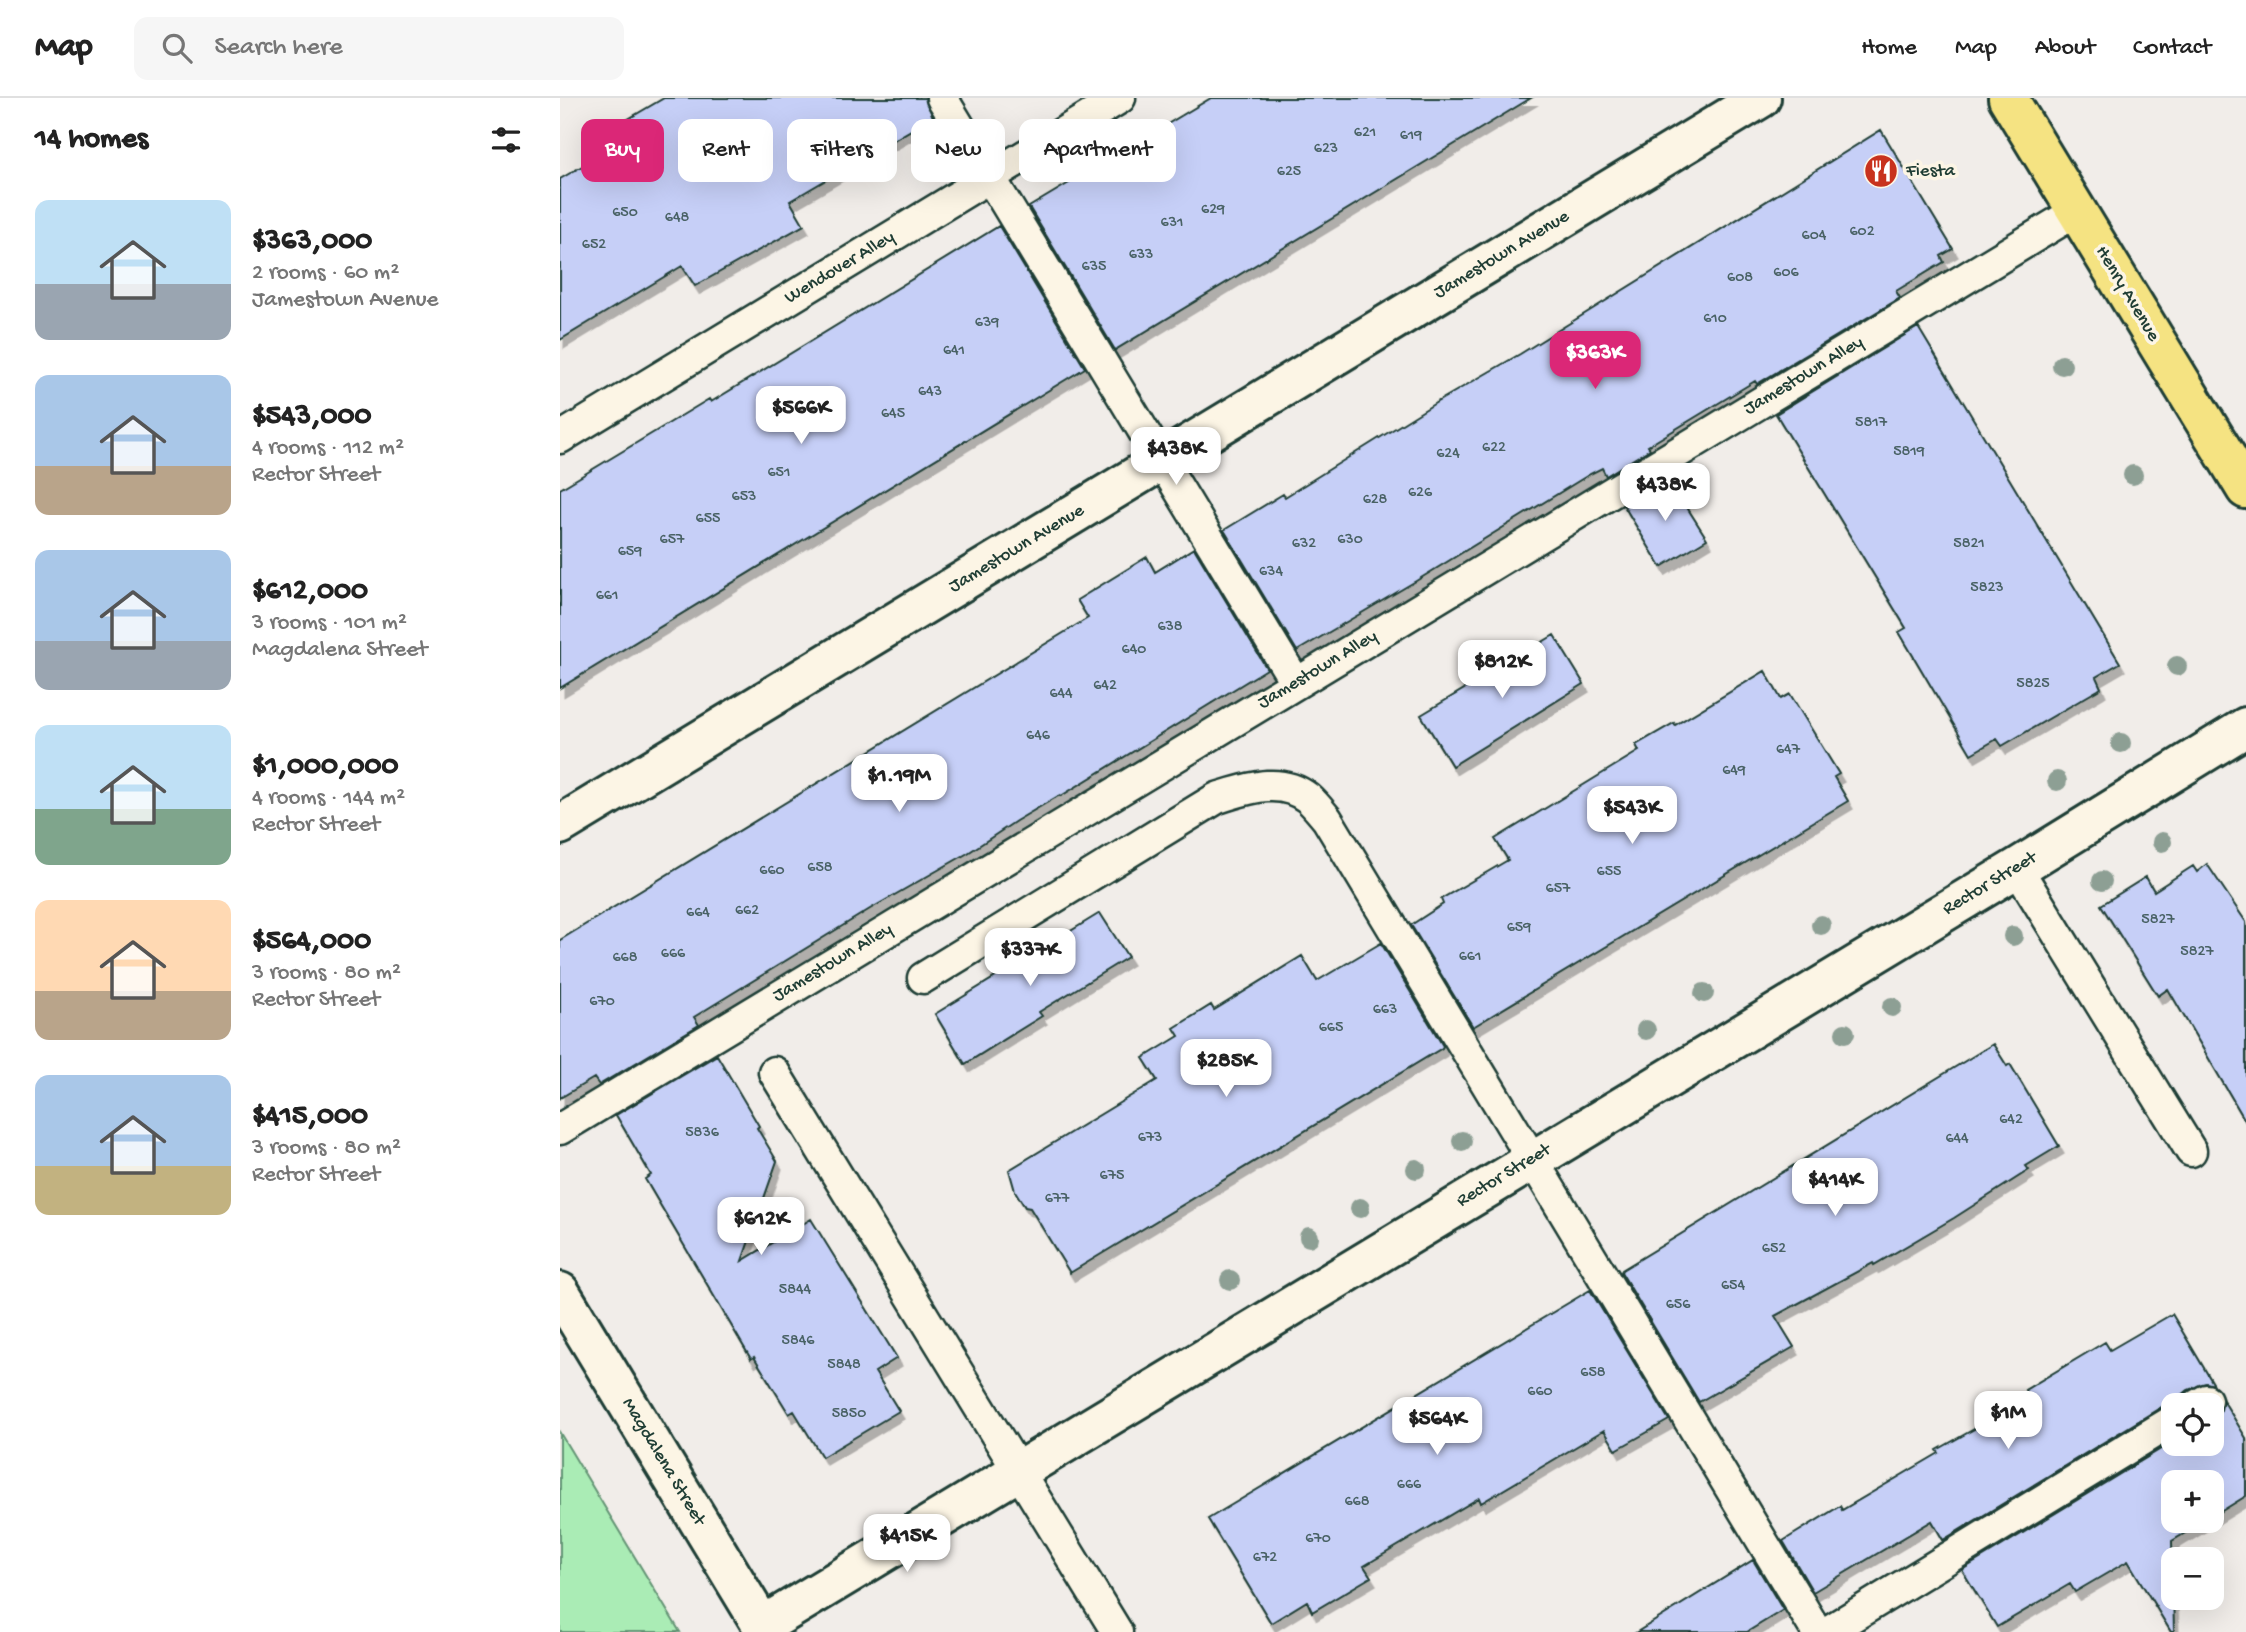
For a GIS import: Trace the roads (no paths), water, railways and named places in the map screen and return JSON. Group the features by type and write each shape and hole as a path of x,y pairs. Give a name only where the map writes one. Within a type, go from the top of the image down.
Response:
{"main road":[{"name":"Henry Avenue","path":"2008,98 2246,489"}],"street":[{"name":"Jamestown Avenue","path":"560,825 1762,98"},
{"name":"Rector Street","path":"764,1629 1532,1159 2246,727"},
{"name":"Magdalena Street","path":"560,1292 764,1629"}],"lane":[{"path":"942,98 954,119"},
{"name":"Wendover Alley","path":"1005,168 1120,98"},
{"name":"Wendover Alley","path":"560,438 982,182"},
{"path":"991,182 1296,683"},
{"name":"Jamestown Alley","path":"560,1129 2077,211"},
{"path":"923,978 1217,798 1259,786 1284,786 1308,797 1327,819 1817,1632"},
{"path":"2017,868 2192,1150"},
{"path":"774,1072 1117,1632"},
{"path":"1827,1632 2161,1428"}],"place":[{"name":"Fiesta","path":"1881,171"}]}
